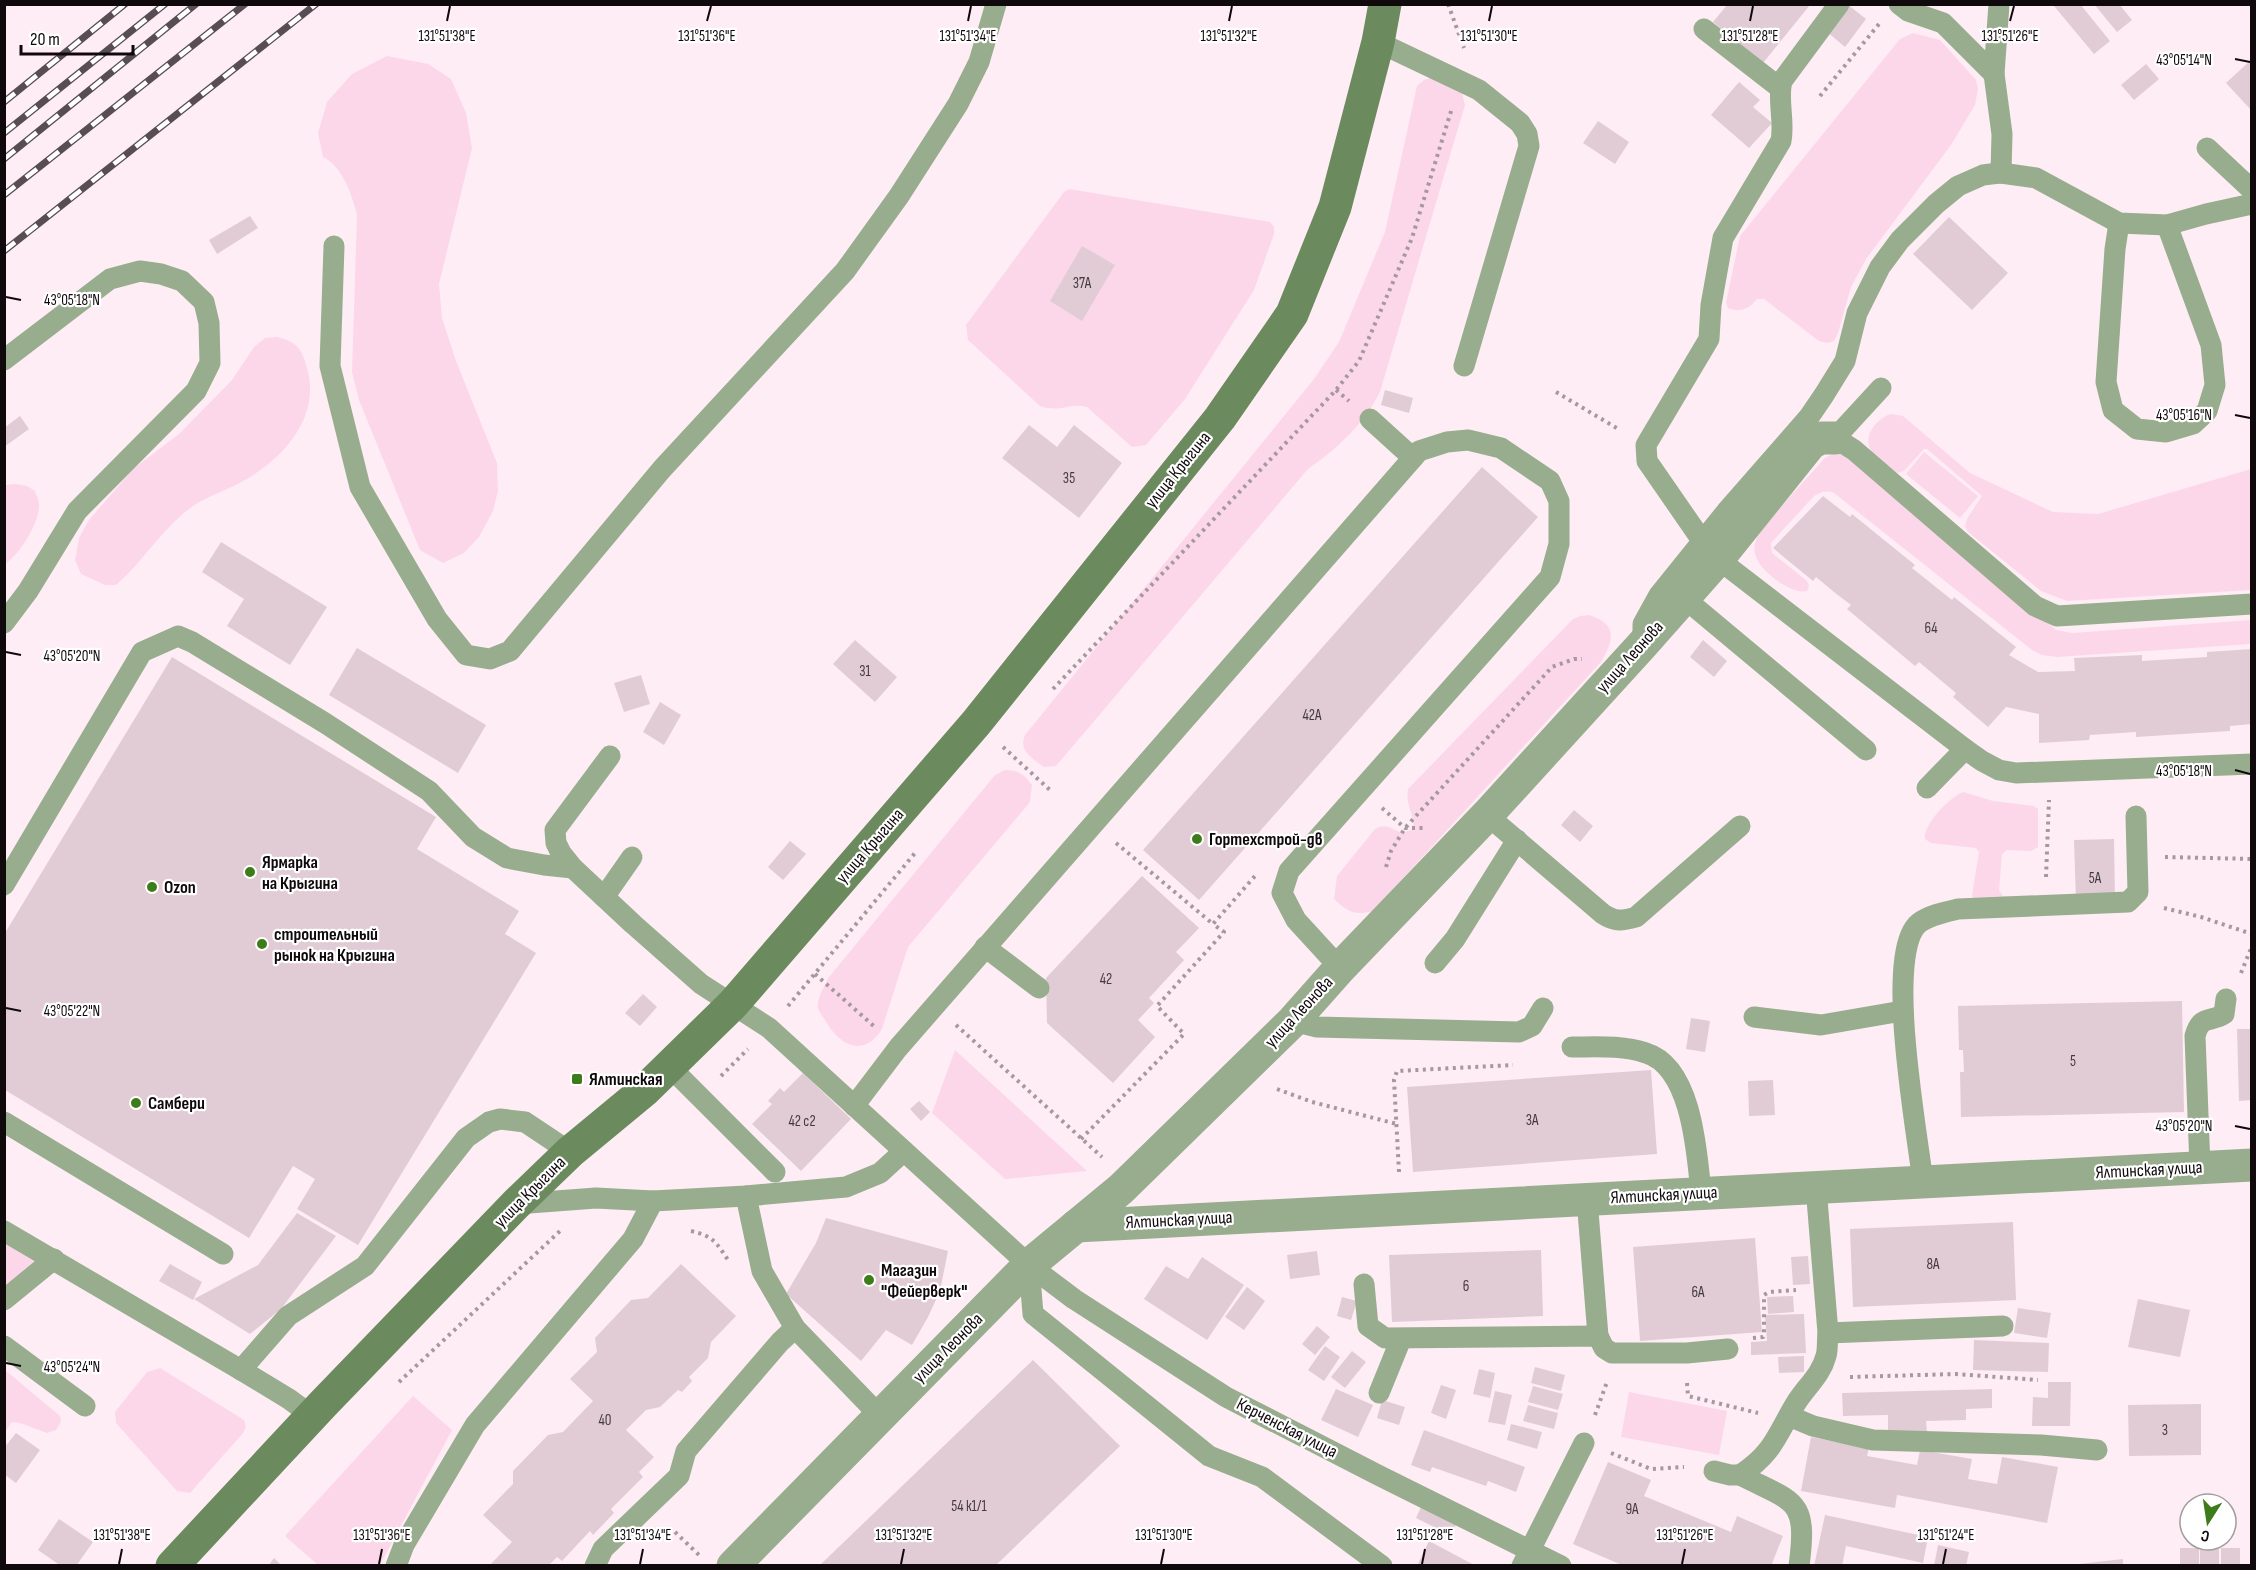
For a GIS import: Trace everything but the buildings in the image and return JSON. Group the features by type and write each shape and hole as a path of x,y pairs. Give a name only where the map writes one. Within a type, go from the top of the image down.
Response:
{"main road":[{"name":"улица Крыгина","path":"172,1566 312,1416 516,1204 570,1152 645,1090 732,1004 976,723 1220,418 1292,314 1335,207 1378,42 1385,4"}],"street":[{"name":"улица Леонова","path":"718,1562 880,1416 1029,1265 1121,1190 1293,1021 1340,968 1487,815 1684,598 1710,550 1811,443 1821,438 1835,438"},
{"name":"Ялтинская улица","path":"1077,1226 2252,1165"}],"lane":[{"path":"334,246 330,366 360,488 437,619 466,655 490,659 510,651 662,469 845,271 958,105 979,62 996,4"},
{"path":"1839,4 1782,81 1780,88 1783,123 1781,141 1723,238 1711,305 1709,339 1646,445 1647,461 1710,550 1982,761 1999,770 2016,773 2049,773 2252,764"},
{"path":"1899,4 1908,11 1943,23 1994,74"},
{"path":"1999,4 1994,74 2002,134 2001,173"},
{"path":"1704,29 1780,88"},
{"path":"1378,42 1479,90 1520,123 1527,134 1529,146 1464,366"},
{"path":"2207,148 2252,190"},
{"path":"1634,654 1643,624 1659,595 1710,550 1824,395 1845,361 1857,313 1880,267 1900,240 1936,204 1959,186 1983,175 2001,173 2036,178 2119,223 2167,225 2252,204"},
{"path":"2119,223 2115,249 2106,382 2113,410 2137,429 2166,432 2193,424 2206,411 2215,385 2211,345 2167,225"},
{"path":"4,360 110,279 141,271 161,274 182,281 204,302 209,323 210,363 196,391 77,510 28,591 4,623"},
{"path":"1881,388 1835,438 1854,450 2035,606 2057,616 2252,604"},
{"path":"1370,419 1413,458"},
{"path":"854,1106 898,1048 985,947 1413,458 1419,452 1447,442 1468,440 1501,448 1550,481 1559,501 1559,544 1550,577 1289,871 1282,893 1296,920 1340,968"},
{"path":"1684,598 1866,750"},
{"path":"4,885 142,652 177,636 192,642 315,717 429,791 473,837 507,858 573,868"},
{"path":"1927,788 1965,748"},
{"name":"Керченская улица","path":"610,756 555,830 556,843 573,868 701,984 769,1028 1029,1265 1074,1299 1226,1397 1380,1476 1526,1558 1561,1566"},
{"path":"1487,815 1613,921 1636,917 1740,826"},
{"path":"1923,1183 1902,1011 1904,956 1909,938 1918,924 1937,914 1958,909 2128,902 2138,892 2136,816"},
{"path":"1435,963 1455,939 1517,840"},
{"path":"604,897 632,857"},
{"path":"985,947 1038,988"},
{"path":"2200,1167 2195,1036 2198,1025 2205,1019 2218,1018 2224,1014 2226,999"},
{"path":"1293,1021 1317,1027 1519,1032 1532,1026 1543,1008"},
{"path":"1754,1017 1821,1024 1902,1011"},
{"path":"1572,1047 1627,1048 1648,1053 1660,1061 1687,1099 1701,1193"},
{"path":"669,1066 776,1172"},
{"path":"241,1370 288,1316 365,1266 466,1138 489,1122 500,1119 525,1122 570,1152"},
{"path":"4,1122 223,1254"},
{"path":"516,1204 596,1198 653,1201 746,1196 846,1186 880,1173 904,1151"},
{"path":"1740,1475 1755,1465 1777,1440 1789,1416 1808,1386 1816,1378 1827,1356 1828,1333 1816,1187"},
{"path":"746,1196 762,1271 795,1328 880,1416"},
{"path":"1587,1199 1598,1336 1604,1348 1617,1353 1687,1353 1728,1349"},
{"path":"396,1566 404,1545 476,1425 633,1239 653,1201"},
{"path":"4,1231 241,1370 312,1416"},
{"path":"4,1300 54,1259"},
{"path":"1029,1265 1033,1314 1209,1456 1262,1477 1382,1566"},
{"path":"1364,1284 1368,1326 1385,1338 1598,1336"},
{"path":"1828,1333 2003,1326"},
{"path":"595,1566 603,1549 679,1476 686,1451 780,1342 795,1328"},
{"path":"1379,1393 1401,1339"},
{"path":"4,1346 86,1406"},
{"path":"1789,1416 1813,1425 1873,1440 2052,1446 2097,1450"},
{"path":"1526,1558 1584,1443"},
{"path":"1714,1471 1740,1475 1793,1502 1800,1515 1803,1535 1799,1566"}],"path":[{"path":"1049,693 1336,390 1359,361 1412,238 1461,81 1465,64 1464,48 1448,4"},
{"path":"1820,96 1880,23"},
{"path":"1556,392 1646,445"},
{"path":"1392,913 1386,867 1391,851 1406,828 1552,667 1574,658 1634,654"},
{"path":"1000,744 1051,791"},
{"path":"2045,905 2049,773"},
{"path":"1082,1139 1184,1034 1156,1006 1224,932 1111,839"},
{"path":"699,1097 769,1028 919,848"},
{"path":"2138,856 2252,859"},
{"path":"1213,924 1259,870"},
{"path":"2138,892 2166,909 2201,916 2252,934"},
{"path":"2239,978 2252,946"},
{"path":"815,974 898,1048"},
{"path":"949,1019 1103,1158"},
{"path":"1400,1182 1394,1080 1397,1071 1520,1064 1522,1058 1519,1032"},
{"path":"1238,1076 1312,1102 1396,1124"},
{"path":"391,1389 596,1198"},
{"path":"633,1239 654,1234 692,1231 706,1235 715,1241 733,1268"},
{"path":"1728,1349 1750,1338 1763,1337 1763,1296 1765,1293 1824,1287"},
{"path":"1617,1353 1584,1443 1651,1469 1692,1466 1714,1471"},
{"path":"1816,1378 1956,1374 2038,1380"},
{"path":"1688,1396 1728,1404 1756,1413 1789,1416"},
{"path":"675,1532 718,1562"}],"shaded area":[{"path":"1913,33 1940,40 1976,80 1978,89 1975,105 1951,145 1866,259 1851,287 1834,341 1827,343 1819,341 1764,299 1757,299 1744,309 1728,308 1726,303 1740,236 1900,39"},
{"path":"387,56 428,64 451,79 466,113 472,148 439,284 442,318 456,361 497,463 498,491 493,511 479,537 464,553 443,563 420,550 359,400 352,372 357,215 341,174 323,157 318,133 327,102 352,74"},
{"path":"1433,77 1461,89 1465,105 1380,392 1358,425 1330,453 1308,469 1056,766 1044,767 1025,750 1023,741 1025,735 1314,379 1339,342 1385,232 1417,86"},
{"path":"1069,189 1270,222 1274,227 1274,234 1254,290 1185,399 1146,445 1132,447 1087,407 1047,408 1040,406 968,340 966,325 1064,192"},
{"path":"277,337 299,348 308,372 310,389 303,420 285,448 261,470 247,479 200,502 182,514 116,585 105,585 81,574 75,560 79,538 89,520 133,469 179,434 232,380 254,347 265,338"},
{"path":"1891,414 1903,416 1970,473 2053,512 2098,514 2251,469 2251,590 2067,601 2041,591 1968,532 1965,526 1967,519 1982,496 1927,449 1924,449 1904,471 1898,473 1874,455 1869,446 1869,434 1876,424"},
{"path":"1836,452 1853,457 2056,630 2072,633 2251,620 2251,644 2057,657 2042,655 2032,650 1834,493 1828,492 1814,496 1771,543 1772,553 1807,581 1809,586 1807,591 1800,591 1784,585 1769,574 1757,560 1754,550 1756,541 1766,523 1825,458"},
{"path":"1924,452 1978,496 1960,518 1906,474"},
{"path":"5,485 27,486 35,491 39,502 38,512 28,538 11,560 5,564"},
{"path":"1589,615 1605,623 1611,634 1609,647 1601,662 1373,911 1356,913 1347,910 1334,899 1337,876 1375,829 1386,826 1403,833 1413,829 1408,789 1573,619"},
{"path":"1005,770 1017,772 1029,781 1032,785 1030,802 908,947 882,1029 867,1044 859,1046 844,1042 831,1029 818,1008 820,996 829,977 995,775"},
{"path":"1963,792 1993,801 2034,806 2038,809 2038,847 2031,851 2007,850 2002,854 1999,890 2003,896 2033,898 1974,902 1972,895 1979,852 1976,848 1931,843 1925,839 1928,826 1938,812 1951,799"},
{"path":"955,1050 1087,1171 1005,1179 932,1113"},
{"path":"5,1242 37,1260 5,1288"},
{"path":"160,1368 244,1420 246,1427 190,1493 177,1491 116,1423 115,1412 147,1372"},
{"path":"5,1370 60,1416 61,1422 56,1430 47,1433 12,1422 5,1432"},
{"path":"1629,1392 1727,1411 1719,1455 1621,1437"},
{"path":"413,1396 452,1430 380,1565 318,1565 285,1536"}],"railway":[{"path":"4,102 125,4"},
{"path":"4,133 165,4"},
{"path":"4,159 196,4"},
{"path":"4,195 245,4"},
{"path":"4,251 316,4"}],"place":[{"name":"Гортехстрой-дв","path":"1197,839"},
{"name":"Ярмарка на Крыгина","path":"250,872"},
{"name":"Ozon","path":"152,887"},
{"name":"строительный рынок на Крыгина","path":"262,944"},
{"name":"Ялтинская","path":"577,1079"},
{"name":"Самбери","path":"136,1103"},
{"name":"Магазин \"Фейерверк\"","path":"869,1280"}]}
